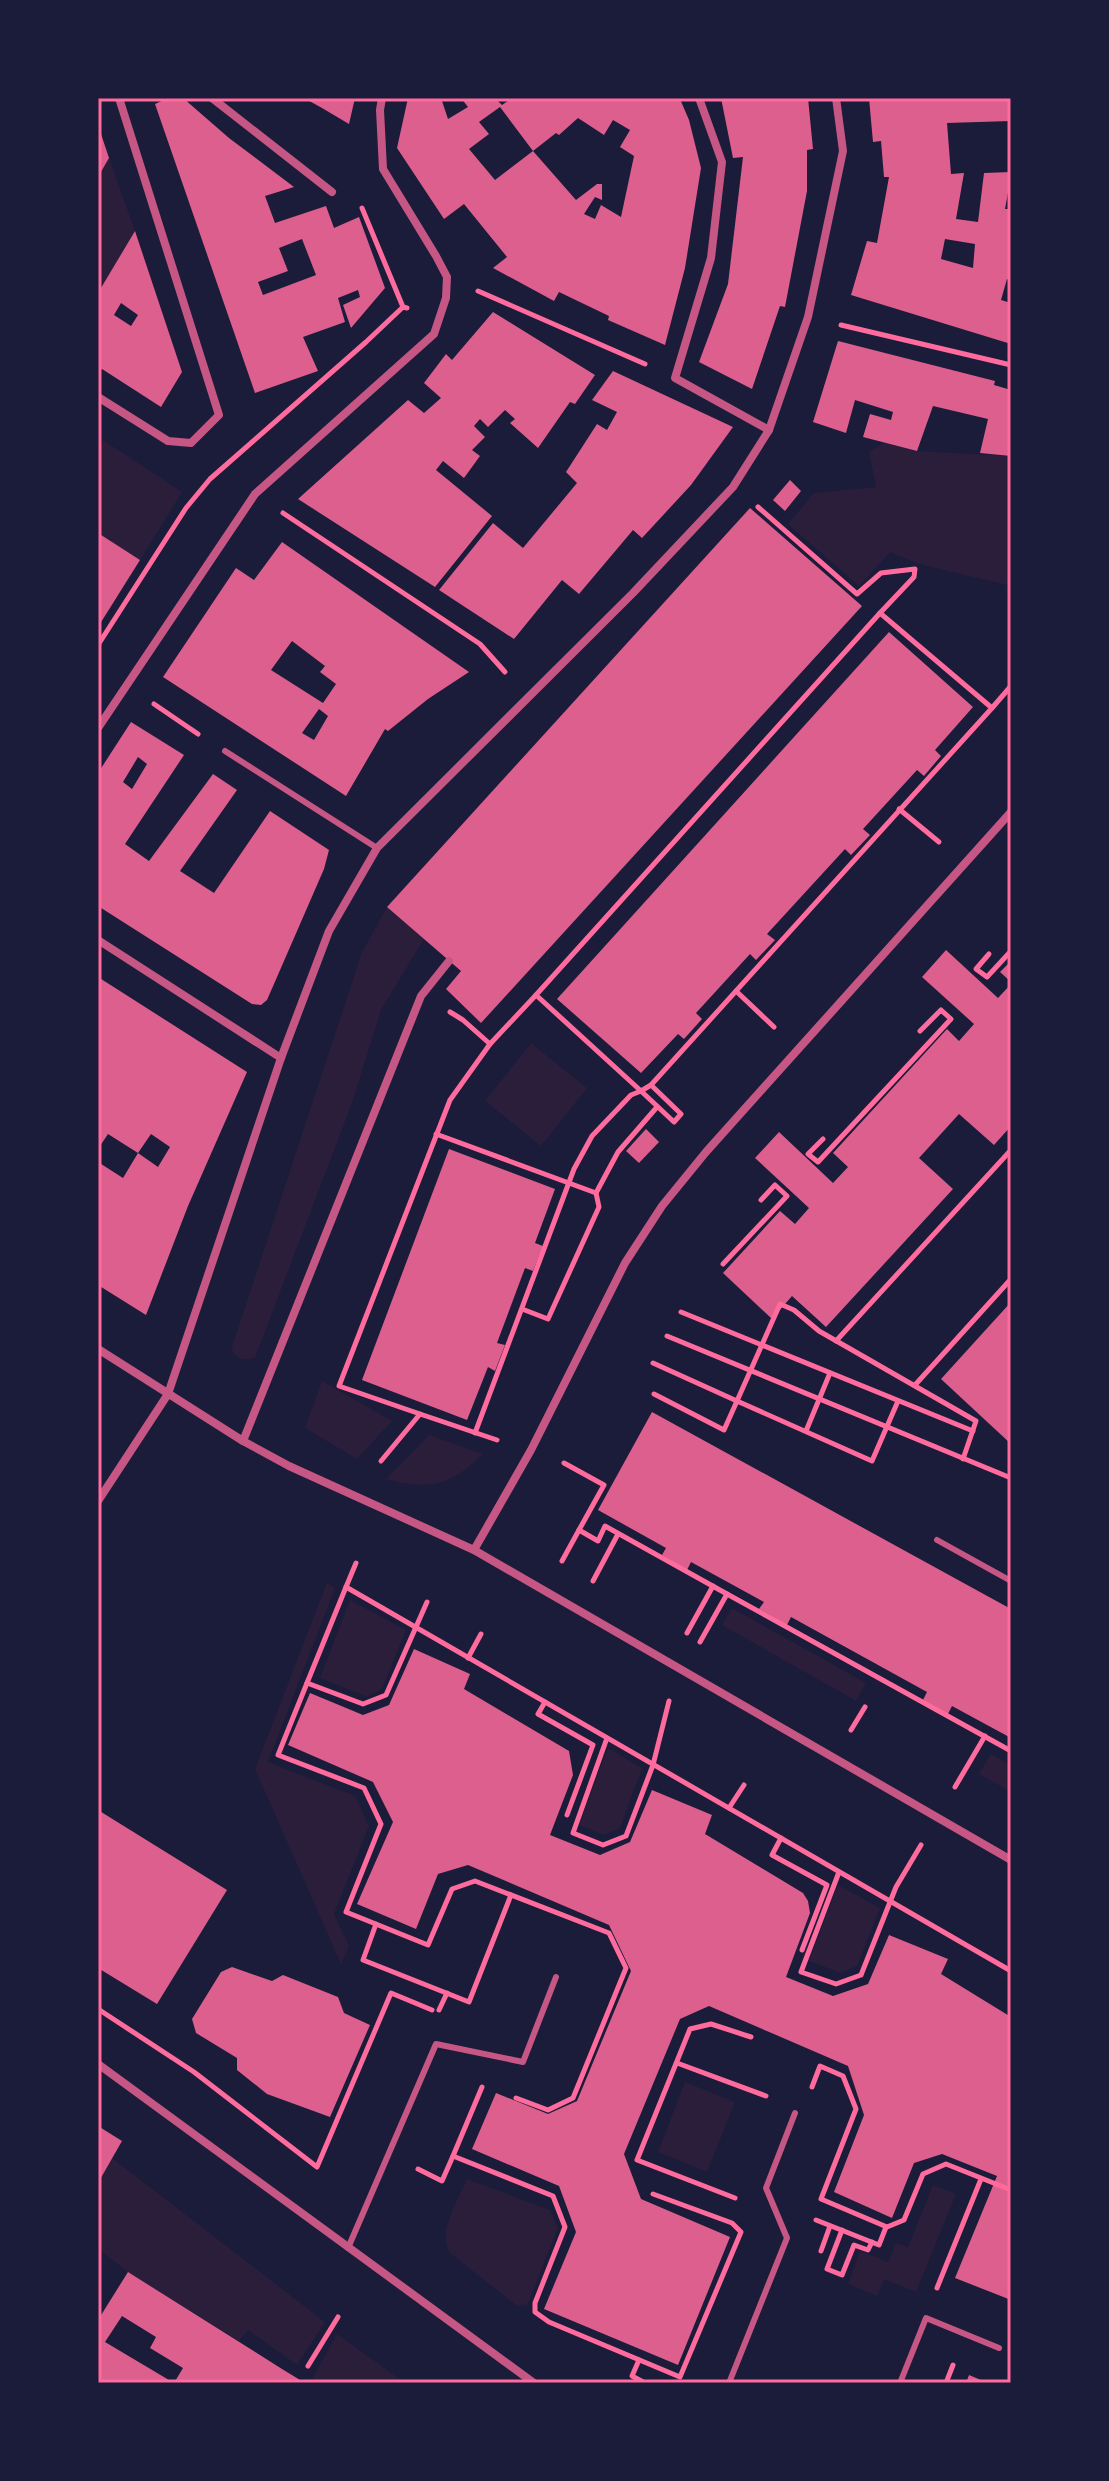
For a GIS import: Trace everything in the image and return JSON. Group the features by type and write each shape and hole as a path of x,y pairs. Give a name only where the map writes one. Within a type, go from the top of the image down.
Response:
{"street":[{"path":"98,397 168,441 191,443 219,415 119,98"},
{"path":"212,98 332,192"},
{"path":"98,728 255,494 434,334 446,298 447,277 383,169 382,98"},
{"path":"699,98 722,162 711,258 675,378 769,430"},
{"path":"98,1501 168,1394 281,1058 329,931 377,848 633,593 733,487 769,430 808,317 843,151 836,98"},
{"path":"474,1550 531,1450 625,1263 662,1206 706,1152 1011,812"},
{"path":"98,940 281,1058"},
{"path":"243,1441 421,996 449,961"},
{"path":"98,1349 243,1441 289,1466 474,1550 1011,1860"},
{"path":"98,2064 534,2383"}],"lane":[{"path":"225,751 377,848"},
{"path":"937,1540 1011,1581"},
{"path":"348,2248 436,2044 523,2062 556,1977"},
{"path":"729,2383 787,2238 766,2188 795,2113"},
{"path":"900,2383 926,2318 999,2348"}],"path":[{"path":"361,206 403,307"},
{"path":"502,300 675,378"},
{"path":"98,645 186,508 210,479 392,319"},
{"path":"834,323 1011,365"},
{"path":"493,1439 339,1386 450,1100 490,1044 914,577 915,569 881,573 857,594 753,503"},
{"path":"320,538 480,644"},
{"path":"880,613 992,708"},
{"path":"475,1433 568,1182 592,1136 631,1095 651,1085 1011,686"},
{"path":"899,809 940,843"},
{"path":"989,954 976,969 987,977 1011,951"},
{"path":"736,991 750,1005"},
{"path":"536,995 674,1122 681,1114 651,1085"},
{"path":"823,1139 808,1154 818,1162 951,1019 941,1010 920,1031"},
{"path":"463,1020 490,1044"},
{"path":"522,1309 548,1319 599,1207 596,1193 618,1152 657,1107"},
{"path":"436,1134 596,1193"},
{"path":"836,1341 1011,1150"},
{"path":"723,1264 787,1196 775,1185 761,1200"},
{"path":"915,1385 1011,1279"},
{"path":"654,1394 724,1430 780,1304 794,1310 836,1341 971,1416 976,1421 963,1459"},
{"path":"681,1312 973,1431"},
{"path":"667,1336 1011,1478"},
{"path":"653,1363 872,1461 898,1401"},
{"path":"806,1431 830,1373"},
{"path":"381,1461 420,1414"},
{"path":"554,1458 604,1485 567,1552"},
{"path":"579,1530 598,1541 605,1526 1011,1751"},
{"path":"605,1559 618,1534"},
{"path":"356,1563 307,1683 363,1704 386,1695 427,1602"},
{"path":"682,1641 713,1586"},
{"path":"346,1587 1011,1971"},
{"path":"696,1649 727,1594"},
{"path":"468,1658 481,1634"},
{"path":"607,1738 573,1833 603,1845 626,1836 653,1765 672,1689"},
{"path":"545,1702 538,1714 593,1745 567,1815"},
{"path":"947,1800 985,1736"},
{"path":"729,1808 744,1785"},
{"path":"839,1872 801,1972 836,1984 861,1975 896,1887 926,1837"},
{"path":"781,1838 772,1855 827,1885 802,1950"},
{"path":"376,1924 363,1960 469,2002 511,1895"},
{"path":"98,2009 194,2072 317,2167 391,1993 438,2013 447,1993"},
{"path":"712,2188 637,2160 690,2029 711,2024 751,2037"},
{"path":"677,2063 741,2087"},
{"path":"820,2066 843,2076 856,2109 821,2199 887,2227"},
{"path":"442,2181 453,2156"},
{"path":"854,2235 879,2245 887,2227 904,2220 923,2174 946,2164 1011,2190"},
{"path":"948,2261 981,2179"},
{"path":"842,2230 827,2269 842,2275 854,2245 868,2250 872,2242"},
{"path":"308,2366 338,2317"},
{"path":"693,2346 704,2350"},
{"path":"639,2360 632,2376 645,2383"}],"shaded area":[{"path":"109,158 135,231 98,293 98,177"},
{"path":"103,440 182,492 140,560 98,533 98,447"},
{"path":"884,443 917,451 1011,456 1011,586 919,564 890,552 859,586 788,524 814,493 876,487 869,452"},
{"path":"387,907 424,939 381,1010 352,1103 255,1358 241,1358 231,1350 362,952"},
{"path":"531,1043 587,1088 541,1146 485,1101"},
{"path":"322,1381 392,1421 357,1459 305,1428"},
{"path":"429,1435 483,1454 461,1473 439,1483 415,1485 386,1479"},
{"path":"327,1583 335,1588 268,1762 355,1796 369,1826 334,1914 349,1946 341,1964 255,1769"},
{"path":"350,1600 406,1630 382,1689 367,1697 320,1678"},
{"path":"732,1608 866,1683 856,1701 722,1625"},
{"path":"608,1748 642,1768 620,1828 604,1835 579,1825"},
{"path":"991,1754 1011,1765 1011,1792 979,1774"},
{"path":"838,1885 880,1908 857,1966 841,1973 809,1961"},
{"path":"685,2082 735,2102 707,2172 658,2152"},
{"path":"112,2158 325,2322 297,2365 248,2330 239,2341 128,2272 98,2249 98,2183"},
{"path":"467,2179 550,2210 558,2228 527,2306 516,2305 450,2253 447,2226"},
{"path":"933,2185 956,2194 916,2292 884,2279 877,2296 848,2284 860,2251 888,2262 896,2243 908,2247"},
{"path":"337,2334 405,2383 310,2383"}],"building":[{"path":"168,98 183,98 229,138 294,187 265,196 275,223 326,206 334,228 359,217 385,288 351,328 343,305 360,297 358,290 338,298 345,322 303,337 318,371 255,393 155,104","holes":["302,239 316,275 263,295 258,282 288,271 279,248"]},
{"path":"304,98 355,98 349,124 322,108"},
{"path":"408,98 449,98 442,101 448,119 468,107 461,98 495,98 502,105 512,98 680,99 689,120 701,168 685,268 665,345 608,320 609,316 559,292 554,301 493,268 507,257 464,204 444,219 397,148","holes":["500,107 533,151 495,180 469,149 489,134 479,122","578,118 604,135 613,120 630,130 620,147 634,156 621,217 601,205 595,219 584,214 595,197 602,200 602,184 597,184 576,200 533,151 556,133 559,135"]},
{"path":"721,98 808,98 813,149 807,150 807,191 785,307 780,306 752,389 699,362 728,284 743,157 733,158"},
{"path":"869,98 1010,98 1011,121 947,123 951,174 964,173 956,219 978,222 984,173 1011,172 1011,187 1005,209 1011,209 1011,281 1007,279 1001,300 1011,303 1011,344 851,295 867,241 877,243 889,177 884,177 881,141 873,142","holes":["945,239 975,244 973,268 941,259"]},
{"path":"98,125 109,158 98,177"},
{"path":"135,231 182,372 161,407 102,369 98,370 98,293","holes":["121,303 138,315 131,326 114,315"]},
{"path":"493,312 595,375 575,404 570,402 538,448 510,423 515,419 505,410 488,427 480,419 474,426 485,437 472,450 480,456 464,478 443,461 436,470 492,516 435,587 298,499 408,400 424,413 441,398 424,383 446,354 452,360"},
{"path":"838,341 995,381 994,385 1011,390 1011,456 980,453 988,419 933,406 917,451 863,437 870,414 891,420 893,412 855,400 846,433 813,422"},
{"path":"613,371 733,427 691,485 642,538 633,530 579,594 562,580 514,639 439,590 493,523 523,548 577,483 566,472 597,424 607,430 617,412 592,400"},
{"path":"790,480 801,491 785,511 773,500"},
{"path":"750,508 862,606 481,1023 446,989 461,971 387,907"},
{"path":"98,533 140,560 98,627"},
{"path":"282,542 469,672 388,731 385,729 346,796 163,677 236,568 254,580","holes":["292,641 325,666 320,672 336,684 323,703 271,670","319,709 328,716 314,740 302,733"]},
{"path":"889,632 973,707 935,750 941,756 924,776 917,770 863,829 870,835 851,855 845,849 767,934 775,940 756,960 750,954 696,1013 702,1019 684,1039 678,1034 641,1073 557,999"},
{"path":"131,722 184,755 125,844 149,861 213,774 237,790 180,871 214,893 270,811 329,850 324,869 267,1000 261,1005 252,1004 98,906 98,773","holes":["138,757 147,764 132,789 123,782"]},
{"path":"946,950 998,998 1011,984 1011,1126 994,1145 959,1114 919,1158 953,1189 826,1327 792,1296 772,1319 723,1273 780,1211 795,1224 809,1208 755,1158 779,1132 833,1183 848,1167 833,1153 947,1029 959,1041 974,1024 922,977"},
{"path":"1011,961 1011,982 1000,972"},
{"path":"98,977 247,1072 188,1206 146,1315 98,1285 98,1162 123,1178 138,1153 108,1134 98,1149","holes":["151,1134 170,1147 158,1167 138,1153"]},
{"path":"646,1129 659,1142 639,1163 626,1151"},
{"path":"449,1149 555,1189 535,1243 543,1246 533,1271 525,1268 497,1343 505,1345 495,1371 488,1367 467,1420 362,1380"},
{"path":"1011,1302 1011,1444 941,1379"},
{"path":"652,1412 1011,1609 1011,1738 952,1706 948,1714 923,1700 927,1692 791,1617 787,1625 759,1609 764,1602 691,1562 687,1570 662,1555 666,1548 598,1510"},
{"path":"414,1649 470,1674 464,1689 569,1751 573,1775 550,1835 600,1855 630,1842 652,1790 712,1815 705,1834 803,1893 810,1913 786,1977 833,1996 868,1984 889,1935 948,1959 941,1974 1011,2017 1011,2300 955,2278 997,2176 942,2154 914,2163 892,2218 834,2192 864,2115 848,2066 709,2006 680,2019 624,2154 641,2199 730,2237 678,2365 544,2309 576,2232 559,2186 472,2149 496,2093 548,2114 577,2101 631,1971 609,1925 468,1865 438,1874 416,1929 357,1904 393,1822 373,1782 288,1745 310,1693 363,1715 389,1705"},
{"path":"98,1810 227,1890 157,2004 98,1968"},
{"path":"232,1967 272,1981 283,1975 338,1997 344,2013 370,2025 330,2117 267,2094 237,2070 237,2058 196,2033 192,2019 221,1972"},
{"path":"98,2126 122,2141 98,2183"},
{"path":"128,2272 305,2383 174,2383 98,2383 98,2320","holes":["122,2316 156,2337 150,2348 183,2368 174,2383 105,2342"]},
{"path":"969,2375 988,2383 966,2383"}]}
